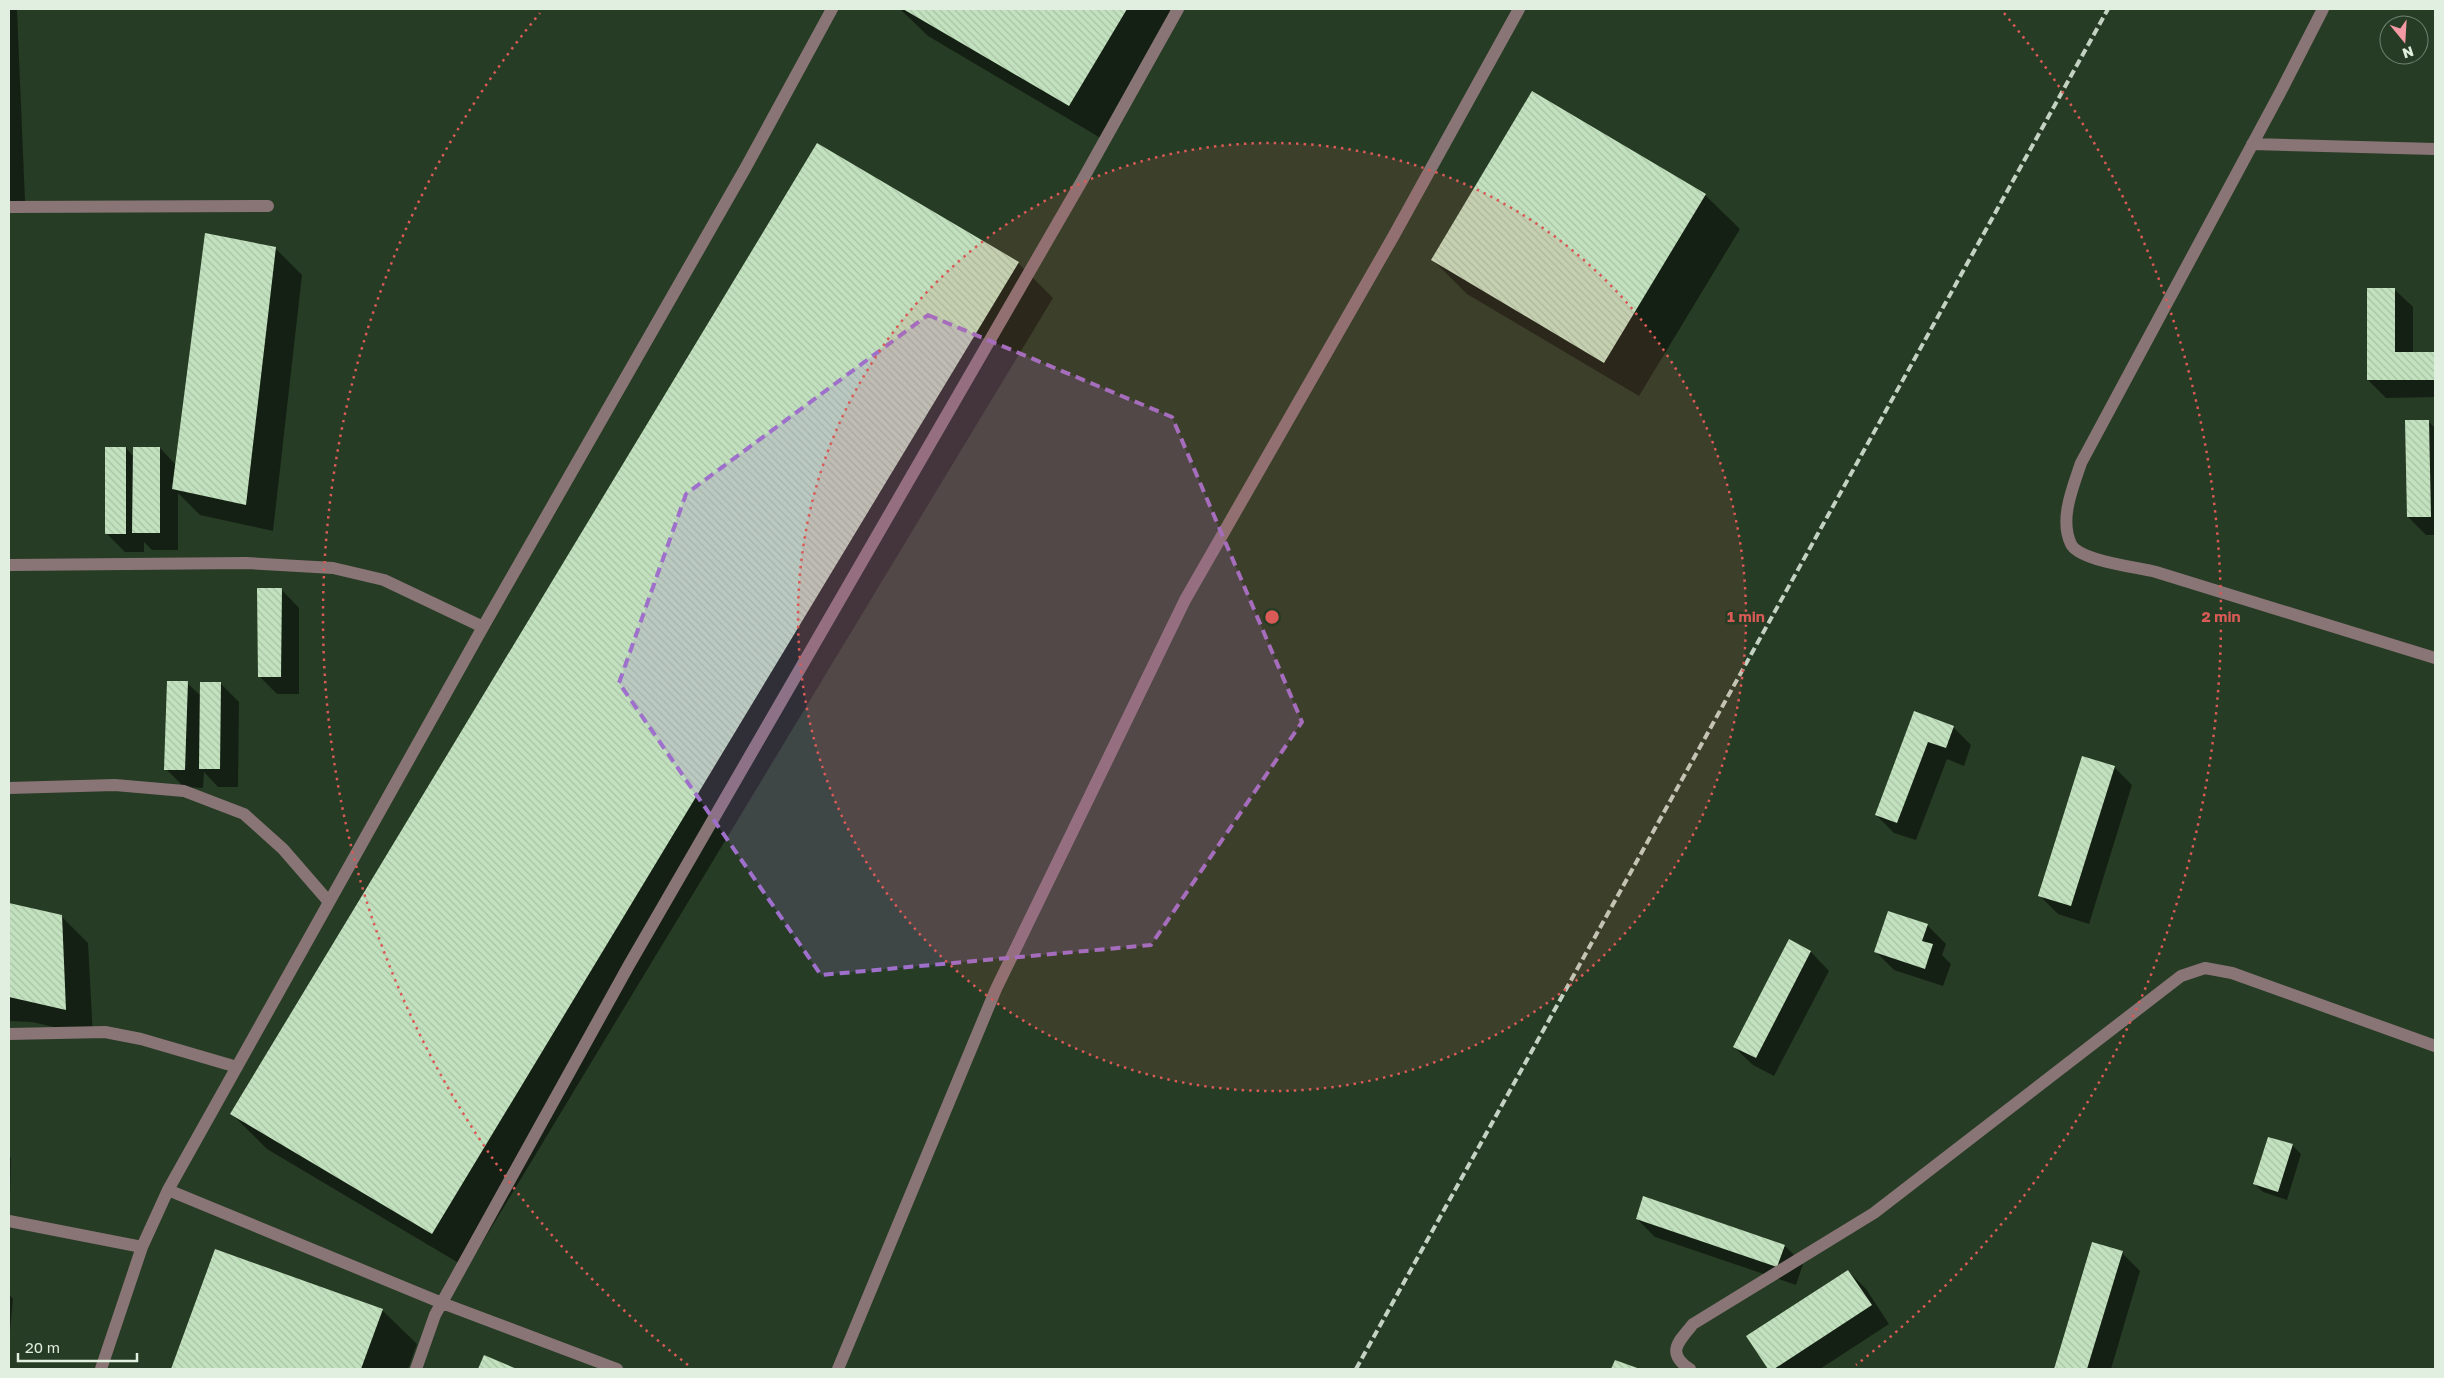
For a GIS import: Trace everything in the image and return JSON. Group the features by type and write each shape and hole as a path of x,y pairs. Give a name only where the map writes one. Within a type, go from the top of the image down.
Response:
{"street":[{"path":"101,1369 142,1247 168,1190 483,627 741,176 832,9"},
{"path":"416,1369 434,1315 630,965 1078,188 1178,9"},
{"path":"838,1369 996,989 1184,600 1393,237 1519,9"},
{"path":"2323,9 2081,463 2067,511 2067,528 2071,544 2080,554 2154,571 2435,658"},
{"path":"2252,144 2435,150"},
{"path":"9,207 268,206"},
{"path":"9,565 246,563 333,568 384,580 483,627"},
{"path":"9,788 115,785 184,791 244,814 283,849 329,902"},
{"path":"1690,1369 1680,1363 1676,1356 1677,1343 1693,1324 1874,1213 2181,976 2205,968 2232,973 2435,1046"},
{"path":"9,1034 105,1032 141,1039 237,1067"},
{"path":"168,1190 442,1302 617,1369"},
{"path":"9,1221 142,1247"}],"highlighted area":[{"path":"928,315 1172,417 1302,722 1151,945 821,975 619,683 686,494"}],"building":[{"path":"903,9 1127,9 1069,106"},
{"path":"1532,91 1706,194 1604,363 1431,260"},
{"path":"817,143 1019,262 432,1234 230,1114"},
{"path":"205,233 276,247 246,505 172,489"},
{"path":"2367,288 2395,288 2395,352 2435,352 2435,380 2367,380"},
{"path":"2405,420 2429,420 2431,517 2407,517"},
{"path":"105,447 126,447 126,534 105,534"},
{"path":"133,447 160,447 160,533 132,533"},
{"path":"257,588 282,588 281,677 258,677"},
{"path":"167,681 188,681 185,770 164,770"},
{"path":"200,682 221,682 220,769 199,769"},
{"path":"1914,711 1954,726 1946,748 1928,742 1897,823 1875,815"},
{"path":"2082,756 2115,766 2071,906 2038,896"},
{"path":"9,903 62,915 66,1010 9,997"},
{"path":"1888,911 1928,924 1922,941 1933,944 1925,969 1874,952"},
{"path":"1789,939 1811,951 1756,1058 1733,1047"},
{"path":"2268,1137 2293,1144 2278,1192 2253,1184"},
{"path":"1643,1196 1785,1245 1777,1267 1636,1219"},
{"path":"2092,1242 2123,1251 2087,1369 2054,1369"},
{"path":"215,1249 383,1309 361,1369 171,1369"},
{"path":"1848,1270 1872,1305 1774,1369 1768,1369 1746,1336"},
{"path":"484,1355 517,1369 478,1369"},
{"path":"1615,1360 1640,1369 1611,1369"}],"railway":[{"path":"1356,1369 2108,9"}]}
